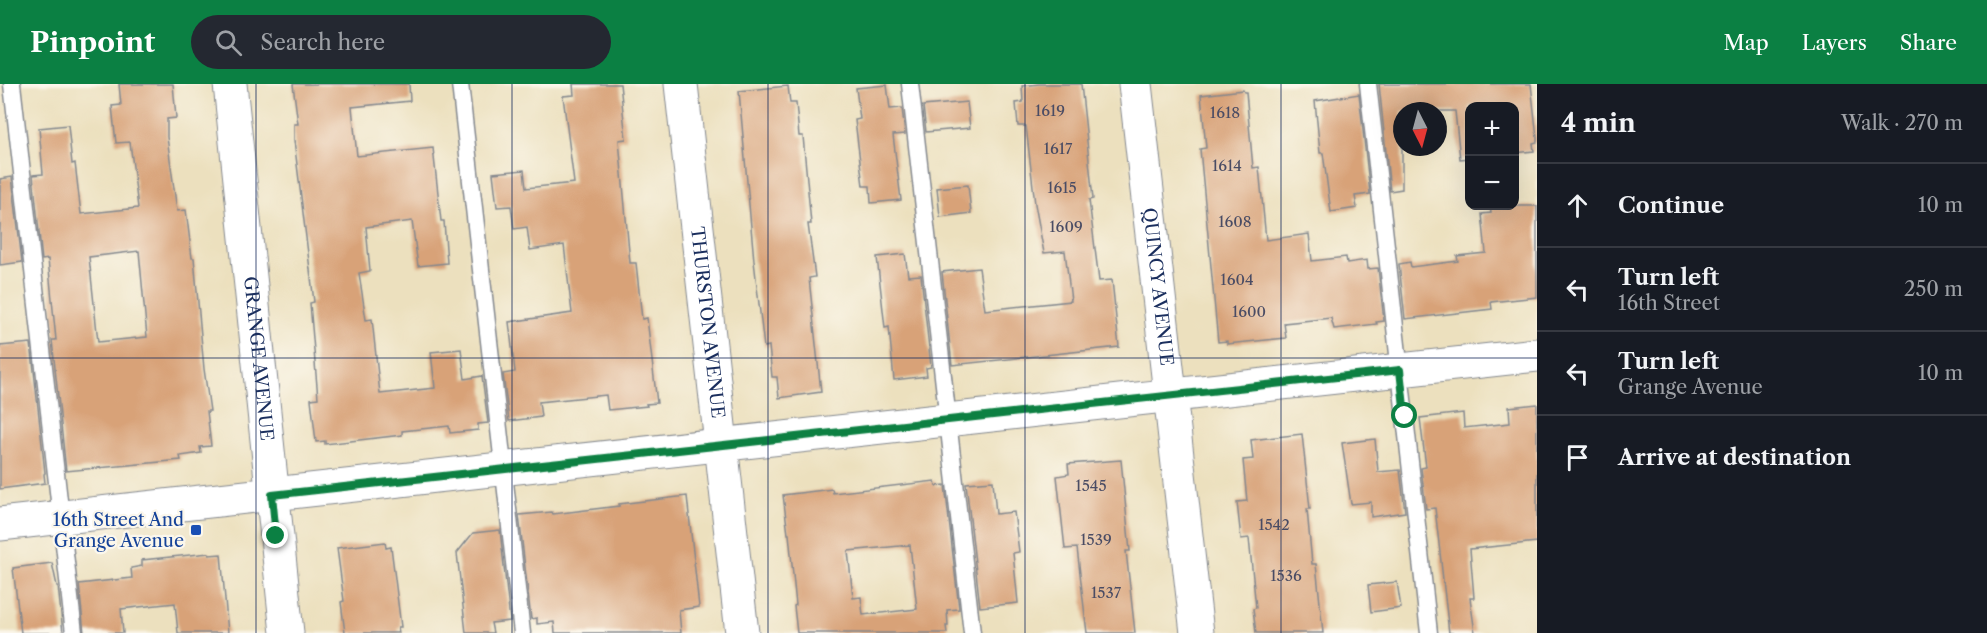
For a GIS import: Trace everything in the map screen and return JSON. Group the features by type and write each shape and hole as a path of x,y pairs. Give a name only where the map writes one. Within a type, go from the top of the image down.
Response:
{"street":[{"name":"GRANGE AVENUE","path":"230,84 287,633"},
{"name":"THURSTON AVENUE","path":"681,84 742,633"},
{"name":"QUINCY AVENUE","path":"1136,84 1197,633"},
{"path":"0,524 1537,355"}],"lane":[{"path":"12,84 74,633"},
{"path":"460,84 522,633"},
{"path":"910,84 972,633"},
{"path":"1368,84 1429,633"}],"building":[{"path":"119,84 173,84 176,118 167,119 167,137 177,211 186,210 192,258 194,258 210,411 207,411 211,446 200,447 201,453 180,456 181,460 66,471 52,340 56,340 48,259 42,260 33,175 43,174 39,128 68,125 81,214 138,208 130,142 116,143 112,106 121,105","holes":["139,251 147,337 98,342 89,257"]},
{"path":"293,84 409,84 410,101 352,107 357,156 433,148 441,221 444,221 447,263 418,266 412,221 366,227 370,271 359,273 366,320 372,319 380,394 435,388 431,352 461,349 465,379 482,376 488,423 478,424 478,430 450,433 449,426 402,431 402,435 325,444 325,441 316,442 311,399 318,398 310,303 314,302 294,140 294,124 298,124"},
{"path":"573,84 620,84 626,139 619,140 630,263 636,263 642,319 647,318 657,403 608,410 606,395 539,402 541,417 509,421 503,374 515,372 509,322 572,313 564,245 530,250 527,227 514,229 511,206 497,207 493,173 524,170 526,188 574,183 563,96 574,95"},
{"path":"1081,84 1093,199 1089,200 1099,281 1112,280 1119,347 952,365 942,272 979,268 985,310 1071,301 1065,251 1044,253 1035,204 1026,126 1018,126 1016,103 1023,102 1022,86"},
{"path":"1379,84 1531,84 1537,138 1537,142 1533,143 1534,151 1519,153 1519,102 1465,102 1465,158 1460,159 1455,111 1447,111 1447,102 1393,102 1393,156 1402,156 1402,189 1390,191"},
{"path":"887,85 890,109 902,108 905,134 893,135 901,200 871,203 870,186 863,186 855,120 860,119 856,88"},
{"path":"788,86 790,103 796,103 799,136 803,136 811,224 808,224 815,277 809,278 821,392 779,398 777,377 772,377 769,346 764,347 739,91"},
{"path":"1243,90 1246,92 1253,168 1259,167 1266,240 1309,234 1312,261 1346,257 1347,263 1367,260 1368,269 1378,268 1384,321 1376,322 1377,324 1334,329 1331,318 1284,323 1286,338 1227,344 1227,341 1218,342 1200,149 1206,148 1201,95"},
{"path":"1359,94 1370,194 1355,196 1357,208 1331,212 1323,153 1320,153 1315,101"},
{"path":"967,102 970,128 926,132 923,106"},
{"path":"12,177 22,262 0,265 0,179"},
{"path":"968,185 971,213 940,217 937,188"},
{"path":"1519,206 1537,206 1537,297 1491,302 1492,309 1405,319 1399,264 1410,262 1411,267 1458,261 1457,256 1486,253 1482,214 1491,213 1491,210 1519,210"},
{"path":"905,254 908,276 921,275 931,367 926,368 927,376 894,380 889,327 885,328 877,257"},
{"path":"31,343 45,483 0,489 0,346"},
{"path":"1537,404 1537,542 1470,549 1474,598 1470,598 1475,633 1449,633 1435,508 1426,509 1421,468 1426,467 1420,418 1463,413 1464,428 1510,423 1509,407"},
{"path":"1302,434 1310,509 1307,509 1312,564 1316,564 1323,633 1256,633 1253,609 1256,608 1249,538 1241,539 1237,502 1247,501 1243,460 1253,459 1251,440"},
{"path":"1375,439 1378,472 1400,470 1405,512 1371,517 1371,502 1351,504 1342,443"},
{"path":"1121,460 1130,551 1126,551 1135,633 1087,633 1077,548 1065,549 1057,476 1069,474 1068,464"},
{"path":"935,481 936,486 945,485 959,609 947,610 947,633 797,633 789,534 783,495 832,489 833,493","holes":["910,545 917,609 863,615 861,597 853,598 848,551"]},
{"path":"993,481 996,514 1014,512 1019,552 1013,553 1018,603 980,607 966,483"},
{"path":"687,496 699,607 679,610 681,633 555,633 554,622 537,624 537,618 531,619 519,515 552,512 553,514"},
{"path":"500,530 510,621 491,623 493,633 466,633 457,553 473,533"},
{"path":"385,542 386,548 391,547 401,627 398,627 399,633 345,633 341,602 344,601 337,548"},
{"path":"209,553 209,555 221,554 228,633 178,633 175,603 121,609 123,633 84,633 79,584 132,578 131,568 142,566 142,560"},
{"path":"52,563 58,586 63,633 21,633 13,568"},
{"path":"1397,582 1401,608 1371,612 1368,585"}],"place":[{"name":"16th Street And Grange Avenue","path":"196,530"}],"route":[{"path":"276,536 272,495 1400,370 1405,416"}]}
